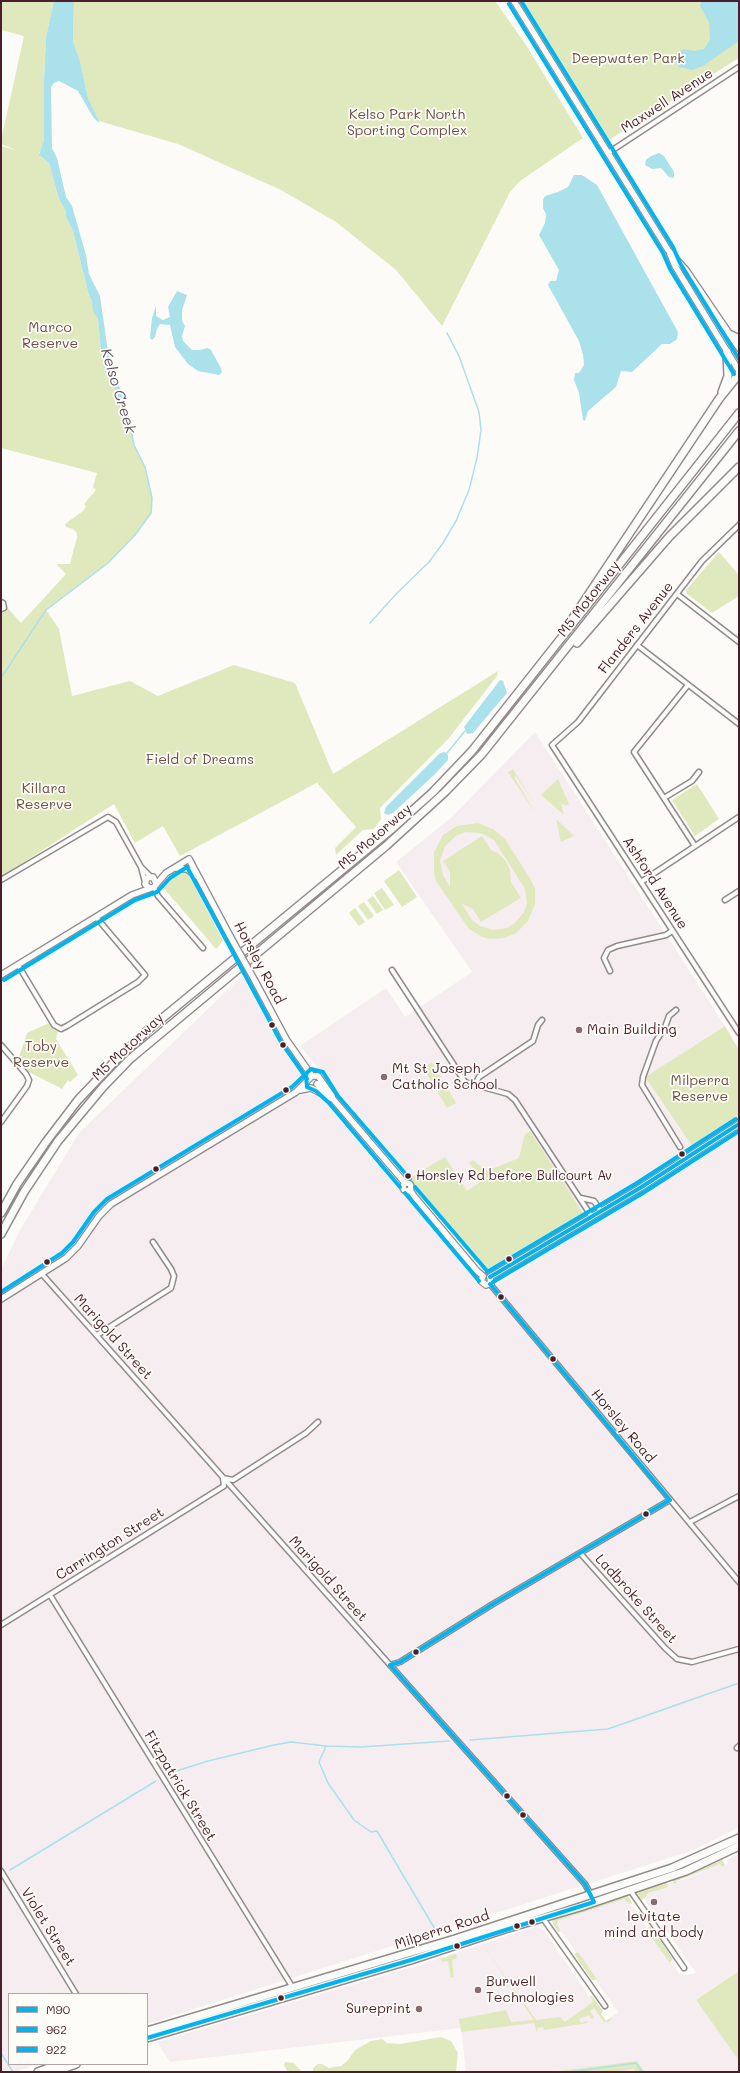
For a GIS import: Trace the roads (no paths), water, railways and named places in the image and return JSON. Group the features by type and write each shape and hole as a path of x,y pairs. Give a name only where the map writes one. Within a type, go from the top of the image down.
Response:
{"highway":[{"path":"731,335 739,339"},
{"path":"719,399 728,376 727,352"},
{"path":"533,676 604,573 719,399 739,373"},
{"name":"M5 Motorway","path":"1,1213 17,1184 46,1142 78,1100 115,1061 148,1030 387,833 433,792 472,751 533,676 739,413"},
{"name":"M5 Motorway","path":"1,1234 24,1192 58,1142 103,1087 130,1059 386,846 445,792 482,754 518,711 739,431"},
{"path":"518,711 669,537 739,467"},
{"name":"Milperra Road","path":"148,2038 411,1960 540,1914 591,1894 672,1868 739,1838"},
{"name":"Milperra Road","path":"148,2031 404,1956 540,1914 594,1902 695,1868 739,1846"},
{"path":"38,2072 56,2065"},
{"path":"54,2072 73,2065"}],"main road":[{"path":"514,1 668,250 675,266 739,373"},
{"path":"668,250 686,270 739,348"},
{"name":"Horsley Road","path":"176,868 189,859 286,1039 311,1078 317,1083"},
{"path":"132,895 152,877 176,868 187,869 199,878"},
{"path":"1,975 132,895 153,886 166,873"},
{"path":"152,877 153,886"},
{"path":"145,882 153,886"},
{"path":"296,1092 311,1078 317,1076 317,1083 332,1096 331,1099"},
{"path":"1,1299 42,1274 73,1252 99,1216 111,1204 296,1092 317,1083"},
{"path":"307,1088 318,1090 331,1099 405,1184 404,1190 410,1190 477,1271 483,1276 490,1277 640,1188 739,1124"},
{"path":"483,1276 481,1279 482,1283 486,1285 490,1284 490,1277"}],"street":[{"name":"Maxwell Avenue","path":"608,153 739,67"},
{"name":"Flanders Avenue","path":"552,745 578,722 708,554 739,526"},
{"path":"677,594 739,642"},
{"path":"1,602 4,603 4,608 1,609"},
{"path":"637,645 739,724"},
{"path":"688,685 634,752 695,846"},
{"name":"Ashford Avenue","path":"552,745 739,1032"},
{"path":"664,798 692,781 699,772"},
{"path":"1,884 9,877 108,817 117,823 140,867 145,882"},
{"path":"641,882 739,817"},
{"path":"140,867 152,877"},
{"path":"1,880 9,877"},
{"path":"153,886 158,896 203,948"},
{"path":"725,900 739,890"},
{"path":"18,965 56,1027 63,1028 138,982 145,975 96,917"},
{"path":"610,971 604,958 608,950 617,946 666,935 672,930"},
{"path":"392,970 465,1082 474,1086 508,1094 515,1100 581,1198 592,1217"},
{"path":"676,1010 669,1016 666,1027 656,1041 653,1054 643,1077 642,1085 680,1147"},
{"path":"474,1086 479,1077 533,1041 538,1025 542,1020"},
{"path":"1,1045 26,1074 29,1080 27,1086 1,1122"},
{"path":"581,1198 594,1201 601,1211"},
{"path":"96,1335 171,1288 174,1276 153,1242"},
{"name":"Marigold Street","path":"42,1274 585,1884 594,1902"},
{"name":"Horsley Road","path":"490,1284 739,1582"},
{"path":"224,1478 233,1480 306,1433 318,1422"},
{"name":"Carrington Street","path":"1,1625 224,1486 224,1478"},
{"path":"690,1522 739,1496"},
{"path":"390,1665 400,1662 670,1500"},
{"name":"Ladbroke Street","path":"580,1553 661,1644 677,1659 692,1662 739,1649"},
{"name":"Fitzpatrick Street","path":"50,1594 293,1988"},
{"name":"Violet Street","path":"1,1871 75,1993"},
{"path":"630,1890 684,1968"},
{"path":"540,1914 605,2006"}],"water":[{"path":"54,1 74,1 73,41 80,61 88,98 99,123 93,117 78,91 59,81 54,83 51,87 52,148 57,158 66,197 72,206 86,255 89,274 100,296 108,352 128,413 130,425 120,405 114,386 105,372 101,351 98,319 93,311 92,302 88,292 73,231 66,217 66,212 59,199 49,163 39,155 44,140 46,37"},
{"path":"701,1 739,1 739,41 703,66 692,70 679,67 674,60 683,49 694,51 704,49 710,40 709,22 700,6"},
{"path":"659,153 664,156 674,172 674,178 669,177 661,168 652,169 645,165 646,160"},
{"path":"574,175 582,175 597,185 678,332 677,339 670,344 662,344 632,372 621,371 616,387 588,411 585,421 583,420 579,393 574,380 575,373 579,373 584,365 583,355 579,341 548,285 550,281 556,281 559,270 539,235 545,223 546,214 543,208 543,200 545,196 568,187"},
{"path":"177,291 187,295 182,310 182,321 185,326 182,336 183,341 192,350 208,348 211,350 221,368 222,372 219,375 198,371 188,364 175,347 170,325 160,324 155,337 152,340 150,338 152,318 156,306 156,316 163,320 170,317 168,307"},
{"path":"500,680 503,681 507,693 473,733 467,734 464,727"},
{"path":"445,752 448,755 448,760 434,775 393,813 387,815 384,813 386,807 440,753"}],"waterway":[{"path":"370,623 397,593 429,562 443,543 456,521 469,490 477,458 481,430 479,412 459,356 447,333"},
{"name":"Kelso Creek","path":"1,678 46,610 108,563 135,535 151,513 152,498 145,467 134,445 130,425"},
{"path":"447,753 465,731"},
{"path":"470,1740 608,1729 739,1683"},
{"path":"170,1773 208,1761 291,1742 326,1746 361,1747 449,1741"},
{"path":"326,1746 319,1762 328,1783 354,1820 371,1832 377,1831 439,1936"},
{"path":"10,1870 156,1781"},
{"path":"1,2053 8,2064"},
{"path":"570,2072 636,2063 642,2072"},
{"path":"9,2065 13,2072"}],"place":[{"name":"Main Building","path":"579,1030"},
{"name":"Mt St Joseph Catholic School","path":"384,1077"},
{"name":"Horsley Rd before Bullcourt Av","path":"408,1176"},
{"name":"levitate mind and body","path":"654,1902"},
{"name":"Burwell Technologies","path":"478,1990"},
{"name":"Sureprint","path":"419,2009"}],"park label":[{"name":"Deepwater Park","path":"628,59"},
{"name":"Kelso Park North Sporting Complex","path":"407,124"},
{"name":"Marco Reserve","path":"50,336"},
{"name":"Field of Dreams","path":"200,760"},
{"name":"Killara Reserve","path":"44,798"},
{"name":"Toby Reserve","path":"41,1056"},
{"name":"Milperra Reserve","path":"700,1090"}]}
